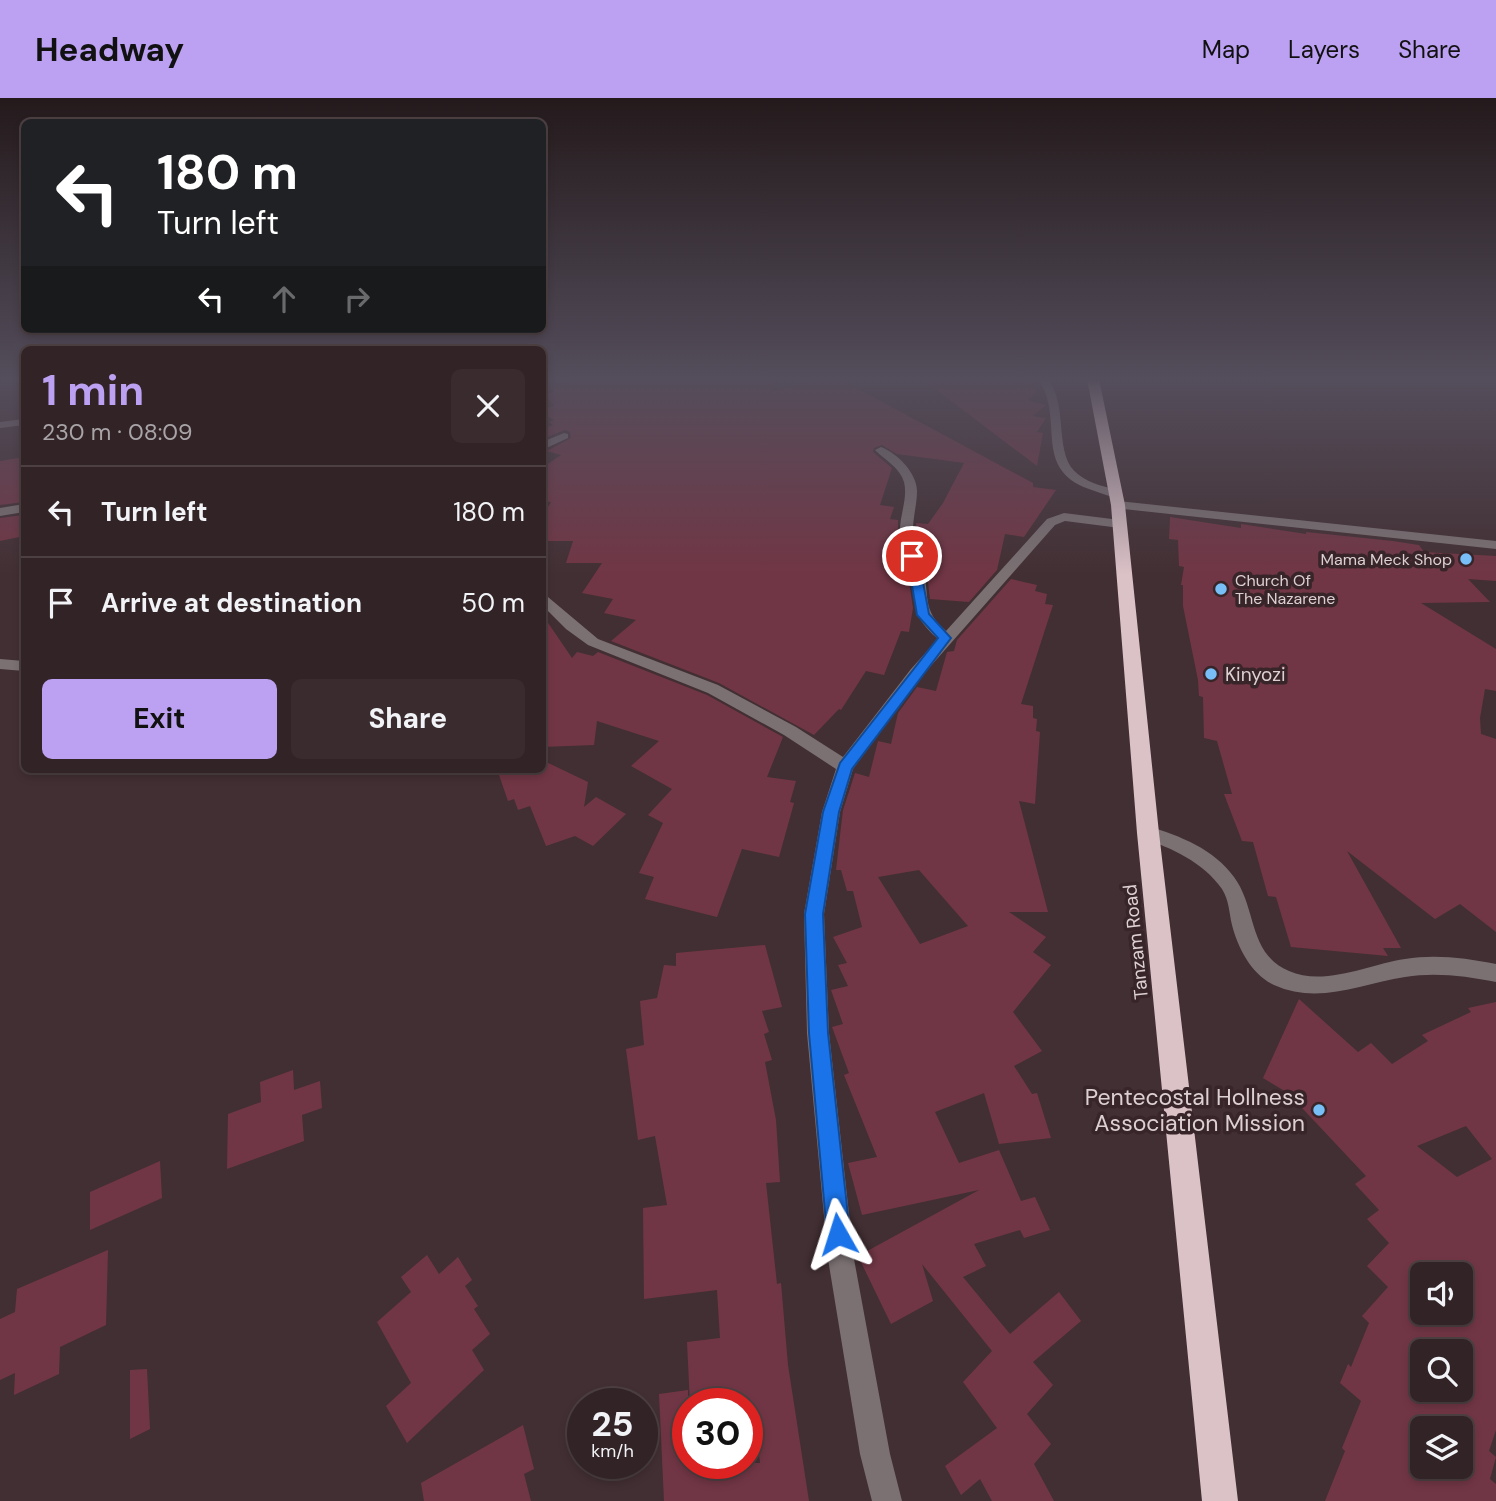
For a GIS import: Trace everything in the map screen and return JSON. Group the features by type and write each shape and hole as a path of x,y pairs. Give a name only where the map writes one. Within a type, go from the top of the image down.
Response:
{"highway":[{"name":"Tanzam Road","path":"1106,444 1118,508 1148,833 1220,1501"}],"street":[{"path":"1058,444 1064,468 1118,508"},
{"path":"881,450 899,465 909,479 911,491 906,532 917,570 920,605 929,624 945,638"},
{"path":"0,512 21,508"},
{"path":"887,1501 875,1454 841,1259 818,1033 814,914 831,812 845,767 945,638 1051,522 1064,517 1118,508 1496,545"},
{"path":"546,600 571,626 593,642 713,689 782,726 845,767"},
{"path":"0,664 21,666"},
{"path":"1148,833 1175,842 1195,853 1230,885 1237,898 1243,931 1252,950 1270,972 1300,986 1317,986 1384,972 1436,966 1476,968 1496,973"}],"building":[{"path":"559,444 962,444 1033,483 1033,487 1056,490 1024,537 1005,534 997,570 969,602 930,599 916,523 928,524 943,503 964,463 897,454 882,445 874,448 873,452 892,468 880,505 894,507 890,519 898,520 898,535 907,568 913,608 909,632 901,631 884,675 866,671 841,710 814,735 719,683 611,641 636,620 604,613 613,599 582,593 602,563 566,563 573,541 546,541 546,510 551,502 546,501 546,465 561,455 547,451"},
{"path":"1009,444 1041,444 1037,466"},
{"path":"21,458 21,502 0,505 0,461"},
{"path":"21,515 21,537 0,541 0,518"},
{"path":"1170,517 1241,528 1241,524 1306,534 1393,541 1419,545 1424,552 1496,556 1496,581 1468,579 1490,602 1421,603 1496,649 1496,691 1485,689 1480,718 1481,734 1496,739 1496,932 1460,904 1435,919 1347,851 1401,948 1383,948 1388,956 1291,947 1276,897 1268,896 1253,842 1242,841 1224,794 1232,794 1217,741 1204,738 1203,697 1199,696 1183,606 1181,585 1184,567 1179,566 1178,540 1169,539"},
{"path":"1011,579 1037,585 1035,591 1047,594 1045,604 1053,605 1021,704 1033,706 1033,718 1037,719 1036,731 1040,732 1035,804 1019,801 1048,912 1009,912 1046,937 1033,952 1051,965 1013,1012 1042,1051 1014,1066 1032,1094 1037,1093 1051,1138 999,1144 984,1093 935,1112 959,1163 999,1150 1021,1201 1035,1197 1050,1230 1024,1238 1020,1230 974,1244 986,1266 963,1277 1010,1334 1059,1292 1081,1321 1033,1362 1053,1385 1027,1414 1051,1444 1034,1464 1054,1501 992,1501 980,1479 961,1495 945,1466 997,1428 963,1382 992,1351 922,1264 933,1301 891,1324 858,1256 979,1190 862,1215 848,1163 877,1157 844,1075 849,1073 832,1027 843,1024 831,990 848,986 838,965 847,963 833,937 862,927 853,891 847,891 841,870 836,870 843,810 855,773 869,777 878,741 891,744 898,713 917,687 936,691 947,652 954,651 957,640","holes":["919,870 968,926 920,944 878,877"]},
{"path":"546,620 572,658 577,652 593,656 598,652 707,695 783,737 767,777 796,781 790,802 794,803 779,857 742,849 717,917 645,899 654,877 639,873 663,823 648,815 672,789 631,766 659,741 597,721 594,745 546,747"},
{"path":"546,762 588,782 584,807 596,797 626,814 593,846 575,836 546,846 530,806 518,810 514,799 508,801 499,775 546,773"},
{"path":"765,945 782,1007 762,1011 769,1032 764,1034 772,1060 765,1062 776,1120 780,1182 766,1183 777,1284 781,1283 788,1365 809,1501 664,1501 659,1394 672,1392 672,1479 763,1479 763,1388 689,1388 687,1342 720,1338 717,1290 644,1299 643,1208 667,1205 655,1136 638,1140 626,1049 644,1045 640,1001 657,998 664,965 676,966 676,953"},
{"path":"1299,999 1358,1052 1371,1043 1392,1064 1428,1041 1422,1035 1471,1012 1468,1008 1496,1002 1496,1430 1489,1451 1496,1457 1490,1479 1496,1484 1496,1501 1325,1501 1361,1401 1340,1383 1348,1364 1351,1367 1369,1323 1362,1316 1388,1287 1367,1266 1389,1243 1367,1219 1379,1210 1355,1184 1366,1176 1288,1093 1263,1078","holes":["1466,1126 1492,1159 1457,1177 1417,1146"]},
{"path":"293,1070 294,1090 320,1081 322,1108 302,1115 304,1141 227,1169 228,1114 261,1102 260,1082"},
{"path":"160,1161 162,1198 90,1230 90,1192"},
{"path":"108,1250 106,1325 60,1347 59,1374 14,1395 15,1373 0,1380 0,1319 15,1312 17,1289"},
{"path":"427,1255 439,1274 458,1257 472,1280 465,1286 478,1306 474,1309 490,1334 472,1350 484,1370 407,1443 386,1406 411,1383 377,1322 411,1292 401,1277"},
{"path":"147,1369 150,1429 130,1439 130,1370"},
{"path":"523,1425 534,1469 524,1474 531,1501 424,1501 421,1483"}],"place":[{"name":"Mama Meck Shop","path":"1466,559"},
{"name":"Church Of The Nazarene","path":"1221,589"},
{"name":"Kinyozi","path":"1211,674"},
{"name":"Pentecostal Hollness Association Mission","path":"1319,1110"}],"route":[{"path":"838,1234 818,1033 814,914 831,812 845,767 945,638 923,615 917,570 912,556"}]}
